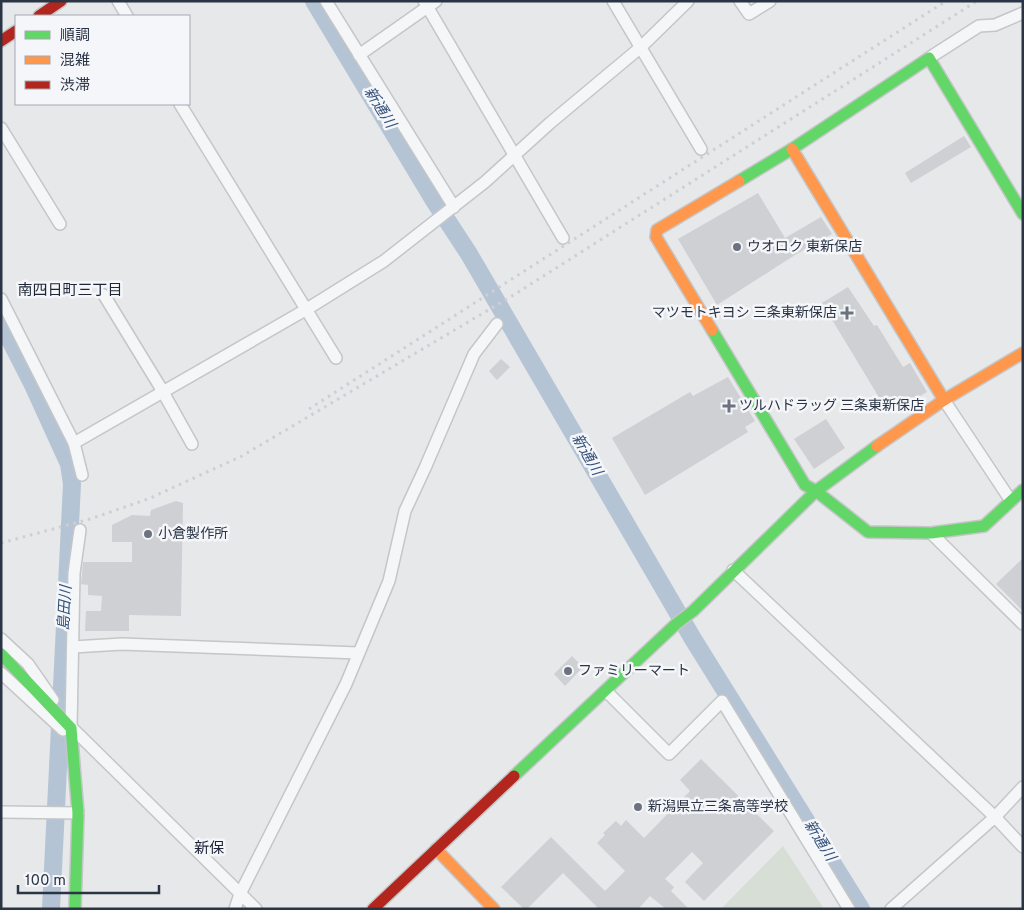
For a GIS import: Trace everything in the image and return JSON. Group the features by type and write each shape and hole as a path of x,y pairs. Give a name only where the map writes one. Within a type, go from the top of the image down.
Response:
{"street":[{"path":"40,15 61,1"},
{"path":"118,1 126,15"},
{"path":"326,1 454,207"},
{"path":"613,1 701,149"},
{"path":"74,443 307,309 384,262 454,207 515,156 550,123 641,48 688,1"},
{"path":"740,1 749,14 770,1"},
{"path":"359,55 411,20 429,3 563,238"},
{"path":"1023,12 995,25 979,26 792,149 657,230 656,237 805,484 868,532 931,532 984,526 1023,490"},
{"path":"1,41 15,32"},
{"path":"930,58 1023,214"},
{"path":"181,105 336,358"},
{"path":"1,128 60,224"},
{"path":"792,149 944,400 1011,501"},
{"path":"104,295 159,385 192,444"},
{"path":"1,299 74,443 82,475"},
{"path":"235,909 240,894 346,684 389,581 405,511 474,354 497,324"},
{"path":"373,909 683,619 816,491 855,461 944,400 1023,353"},
{"path":"75,909 78,813 71,733 74,573 80,530"},
{"path":"931,532 1023,624"},
{"path":"733,570 995,817 1023,847"},
{"path":"1,639 28,664 71,733"},
{"path":"73,647 122,644 358,653"},
{"path":"1,654 71,733"},
{"path":"1,672 71,733 256,909"},
{"path":"606,691 669,754 722,701 850,909"},
{"path":"891,909 995,817 1023,786"},
{"path":"1,812 78,813"},
{"path":"436,849 494,909"}],"shaded area":[{"path":"783,846 824,909 721,909"}],"building":[{"path":"964,136 971,147 911,183 905,173"},
{"name":"ウオロク 東新保店","path":"758,193 785,238 821,217 832,234 795,255 717,305 678,239"},
{"path":"848,287 874,326 877,325 903,367 910,363 927,392 889,414 822,303"},
{"path":"501,359 510,367 497,380 489,371"},
{"path":"728,377 755,421 745,427 748,432 645,495 612,438 690,392 693,396"},
{"path":"826,419 845,448 814,469 794,439"},
{"path":"176,501 183,503 181,616 129,615 129,631 85,631 86,611 101,611 102,596 88,595 88,585 81,584 83,562 132,562 132,542 112,542 112,525 132,515 150,516 151,510"},
{"path":"1023,558 1023,611 996,584"},
{"name":"ファミリーマート","path":"572,656 583,667 565,686 554,674"},
{"path":"701,759 774,831 704,901 685,882 703,863 692,852 665,879 674,887 671,891 689,909 666,909 650,896 638,909 599,909 563,873 527,909 524,909 501,887 551,837 605,891 625,871 597,843 605,835 603,833 616,821 621,826 626,820 644,838 690,791 680,780"}],"waterway":[{"name":"新通川","path":"314,1 435,202 469,254 693,639 861,909"},
{"name":"島田川","path":"1,322 33,385 69,464 72,484 51,909"}],"railway":[{"path":"309,409 946,1"},
{"path":"1,543 90,519 148,499 242,456 512,296 977,1"}],"traffic: fast":[{"path":"739,181 792,149 929,58 1023,214"},
{"path":"712,330 805,485 816,491 868,532 931,533 984,526 1023,490"},
{"path":"514,776 676,624 693,611 816,491 877,446"},
{"path":"1,654 71,728 78,813 75,909"}],"traffic: slow":[{"path":"792,149 944,400"},
{"path":"712,330 656,237 657,230 739,181"},
{"path":"877,446 944,400 1023,353"},
{"path":"436,849 494,909"}],"traffic: jam":[{"path":"40,15 61,1"},
{"path":"1,41 15,32"},
{"path":"373,909 514,776"}],"place":[{"name":"ウオロク 東新保店","path":"737,247"},
{"name":"マツモトキヨシ 三条東新保店","path":"847,313"},
{"name":"ツルハドラッグ 三条東新保店","path":"729,406"},
{"name":"小倉製作所","path":"148,534"},
{"name":"ファミリーマート","path":"568,671"},
{"name":"新潟県立三条高等学校","path":"638,807"}],"district":[{"name":"南四日町三丁目","path":"70,291"},
{"name":"新保","path":"209,849"}]}
